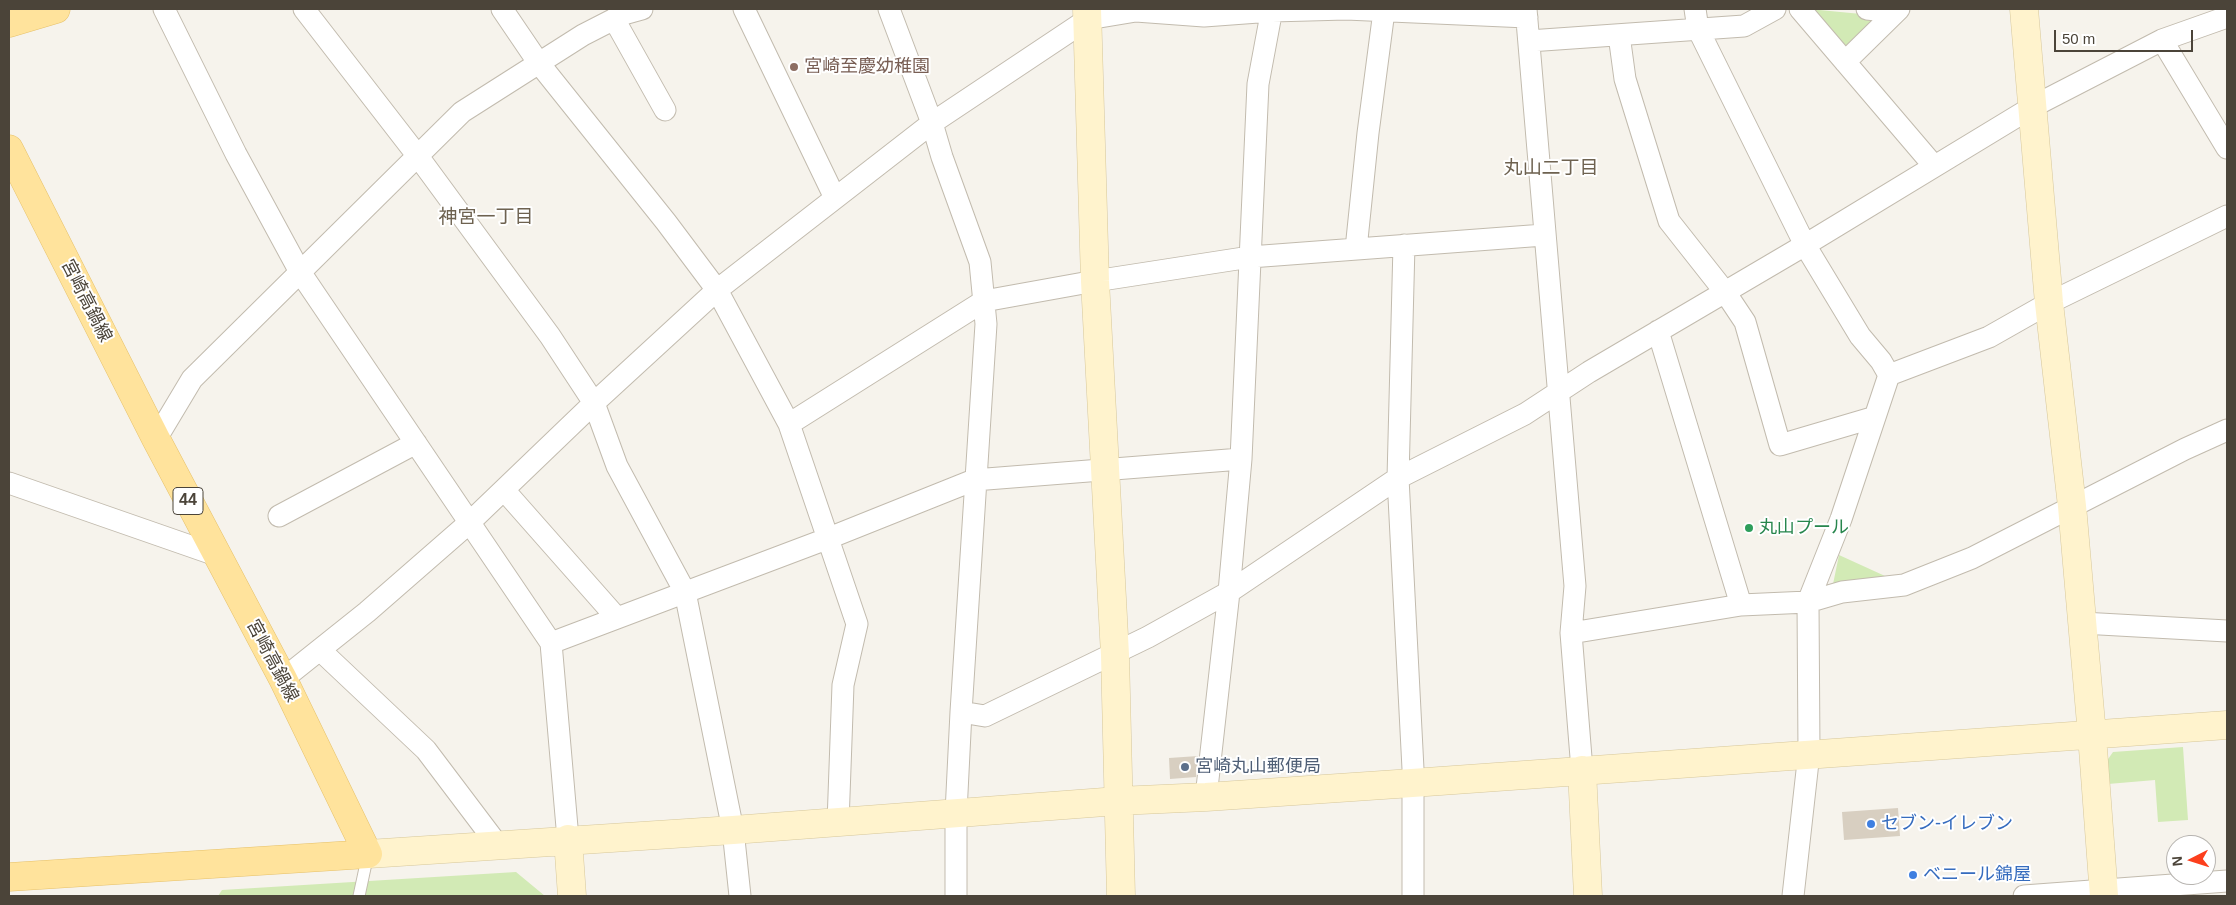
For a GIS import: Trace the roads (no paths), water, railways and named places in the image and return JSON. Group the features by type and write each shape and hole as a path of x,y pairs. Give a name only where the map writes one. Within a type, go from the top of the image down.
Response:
{"main road":[{"path":"9,23 56,9"},
{"name":"宮崎高鍋線","path":"9,149 156,439 283,679 368,854"},
{"path":"9,877 368,854"}],"street":[{"path":"164,9 236,154 300,272 551,643 572,896"},
{"path":"304,9 417,155 550,336 594,403 617,466 685,592 733,830 740,896"},
{"path":"502,9 538,62 666,222 716,290 789,424 857,624 843,684 838,823"},
{"path":"156,439 192,379 462,112 583,35 614,19 642,9"},
{"path":"744,9 835,198"},
{"path":"889,9 932,123 942,157 980,262 986,324 974,480 961,712 956,813 956,896"},
{"path":"283,679 470,523 594,403 716,290 932,123 1088,14 1136,11 1204,16 1272,10 1346,9 1526,13 1575,586 1571,633 1582,770 1588,896"},
{"path":"1529,41 1619,35 1697,19 1744,26 1775,9"},
{"path":"1800,9 1934,166"},
{"path":"1867,9 1897,10"},
{"path":"2024,9 2034,106 2049,303 2072,506 2104,893"},
{"path":"1206,797 1229,592 1241,459 1258,84 1272,10"},
{"path":"1845,62 1897,10"},
{"path":"1356,249 1368,133 1384,11"},
{"path":"1088,14 1095,281 1115,655 1121,896"},
{"path":"961,712 985,716 1115,655 1229,592 1398,478 1525,414 1589,372 1805,245 2034,106 2162,40 2227,16"},
{"path":"614,19 665,110"},
{"path":"1697,19 1805,245 1860,336 1881,361 1889,376 1841,519 1808,602 1808,754 1793,896"},
{"path":"1619,35 1625,79 1669,221 1725,292 1745,322 1780,445 1875,417"},
{"path":"2162,40 2227,148"},
{"path":"1889,376 1989,337 2049,303 2227,216"},
{"path":"789,424 984,301 1095,281 1250,257 1544,235"},
{"path":"1404,245 1398,478 1412,783 1413,896"},
{"path":"1658,331 1741,605"},
{"path":"1571,633 1741,605 1808,602 1842,592 1904,585 1972,558 2185,449 2227,430"},
{"path":"279,516 416,443"},
{"path":"551,643 828,538 974,480 1241,459"},
{"path":"9,483 216,555"},
{"path":"504,490 617,618"},
{"path":"2082,623 2227,631"},
{"path":"320,650 426,750 497,844"},
{"path":"368,854 568,839 838,823 1118,801 1412,783 2227,725"},
{"path":"2024,896 2104,893 2227,881"}],"lane":[{"path":"359,896 368,854"}],"place":[{"name":"宮崎至慶幼稚園","path":"794,67"},
{"name":"丸山プール","path":"1749,528"},
{"name":"宮崎丸山郵便局","path":"1185,767"},
{"name":"セブン-イレブン","path":"1871,824"},
{"name":"ベニール錦屋","path":"1913,875"}],"district":[{"name":"丸山二丁目","path":"1551,169"},
{"name":"神宮一丁目","path":"486,218"}]}
